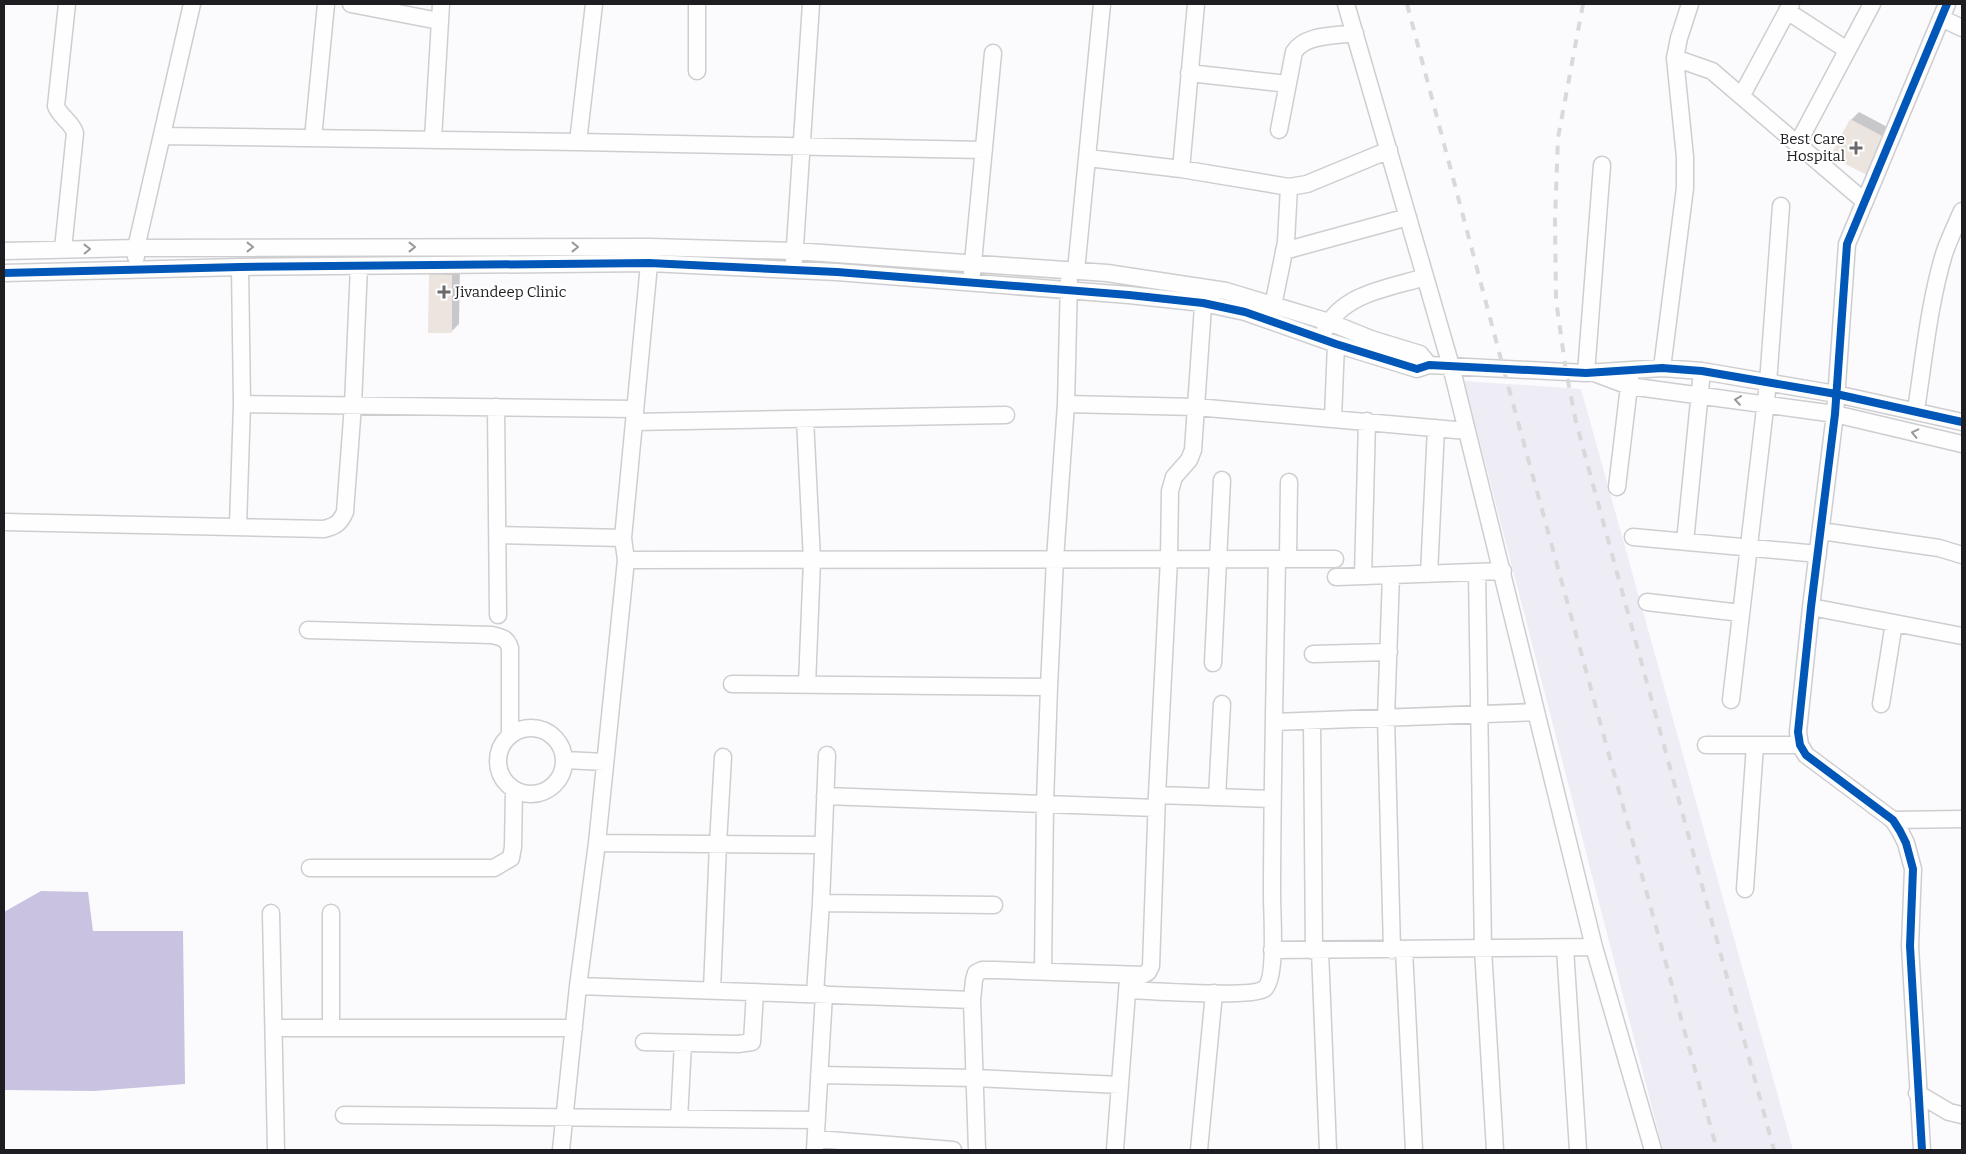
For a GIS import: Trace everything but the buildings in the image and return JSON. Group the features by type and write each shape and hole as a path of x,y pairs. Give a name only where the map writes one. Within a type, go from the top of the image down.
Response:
{"street":[{"path":"63,250 75,133 74,129 58,112 56,106 67,4"},
{"path":"136,270 136,248 192,4"},
{"path":"313,138 326,4"},
{"path":"351,4 439,21"},
{"path":"433,139 441,4"},
{"path":"578,142 594,4"},
{"path":"697,4 697,71"},
{"path":"793,270 811,4"},
{"path":"1043,971 1045,803 1049,687 1055,559 1066,404 1069,290 1088,158 1102,4"},
{"path":"1181,169 1196,4"},
{"path":"1346,4 1451,366 1594,947 1653,1150"},
{"path":"1662,368 1685,188 1685,157 1675,58 1678,38 1690,4"},
{"path":"1798,143 1872,4"},
{"path":"1742,96 1789,7 1847,50"},
{"path":"1922,1150 1917,1093 1910,946 1913,869 1903,837 1893,820 1806,756 1800,745 1799,719 1835,414 1845,257 1851,231 1944,11 1962,28"},
{"path":"1279,130 1294,52 1301,43 1306,40 1355,33"},
{"path":"971,282 993,52"},
{"path":"1675,58 1712,71 1864,201"},
{"path":"1189,73 1288,84"},
{"path":"163,136 433,139 984,150"},
{"path":"1088,158 1181,169 1289,188 1307,184 1389,150"},
{"path":"1589,372 1602,165"},
{"path":"1273,306 1284,252 1289,188"},
{"path":"1731,700 1766,404 1781,206"},
{"path":"1916,410 1939,274 1944,254 1962,211"},
{"path":"1284,252 1408,217"},
{"path":"4,251 136,248 476,247 650,255 793,270 1069,290 1204,296 1226,291 1328,322 1371,339 1420,354 1430,365"},
{"path":"474,265 476,247"},
{"path":"4,273 240,267 474,265 650,255 794,251 1108,273 1204,296 1328,342 1417,369 1430,365 1589,372 1662,368 1702,371 1836,394 1916,410 1962,422"},
{"path":"561,1150 578,986 598,843 626,560 623,538 650,255"},
{"path":"4,522 324,529 336,526 341,521 345,512 353,405 359,266"},
{"path":"238,526 242,404 240,267"},
{"path":"1333,418 1328,322 1338,311 1356,299 1425,276"},
{"path":"1128,982 1148,972 1150,966 1171,484 1174,477 1189,460 1193,450 1204,296"},
{"path":"1617,487 1631,369"},
{"path":"1685,542 1702,371"},
{"path":"1589,372 1629,386 1835,414 1962,444"},
{"path":"242,404 496,407 635,416 805,419 1006,415"},
{"path":"1066,404 1196,407 1467,431"},
{"path":"496,407 498,615"},
{"path":"805,419 812,560 807,685"},
{"path":"1362,576 1367,421"},
{"path":"1429,574 1436,428"},
{"path":"1213,663 1222,480"},
{"path":"977,1150 972,1000 976,973 982,970 1043,971 1214,994 1260,991 1268,985 1271,976 1272,950 1274,722 1282,559 1289,482"},
{"path":"1821,531 1939,548 1962,555"},
{"path":"498,535 623,538"},
{"path":"1633,537 1818,554"},
{"path":"626,560 1335,559"},
{"path":"1477,572 1483,949 1495,1150"},
{"path":"1336,577 1502,572"},
{"path":"1392,575 1386,718 1398,950 1414,1150"},
{"path":"1647,602 1741,613"},
{"path":"1811,607 1962,636"},
{"path":"1881,704 1894,623"},
{"path":"308,630 492,635 503,637 508,642 510,648 510,735"},
{"path":"1313,654 1389,652"},
{"path":"732,684 1049,687"},
{"path":"1216,797 1222,704"},
{"path":"1274,722 1536,712"},
{"path":"1312,721 1317,951 1328,1150"},
{"path":"540,729 550,733 560,745 565,760 564,770 560,780 553,787 544,793 524,794 514,790 502,777 498,759 499,750 510,735 519,730 540,729"},
{"path":"1706,745 1800,745"},
{"path":"1745,888 1755,745"},
{"path":"827,754 821,904 819,1075 816,1145 953,1150"},
{"path":"712,990 723,757"},
{"path":"565,760 605,762"},
{"path":"310,868 494,868 511,858 513,847 514,790"},
{"path":"825,796 1045,803 1156,802 1216,797 1272,799"},
{"path":"1893,820 1962,819"},
{"path":"598,843 823,845"},
{"path":"821,904 994,905"},
{"path":"271,913 276,1150"},
{"path":"331,913 331,1028"},
{"path":"1272,950 1594,947"},
{"path":"1565,948 1578,1150"},
{"path":"1115,1150 1128,982"},
{"path":"578,986 972,1000"},
{"path":"644,1042 738,1044 752,1042 755,992"},
{"path":"1199,1150 1214,994"},
{"path":"274,1028 574,1028"},
{"path":"679,1119 683,1043"},
{"path":"819,1075 974,1078 1120,1085"},
{"path":"1917,1093 1949,1112 1962,1115"},
{"path":"344,1115 817,1120"}],"shaded area":[{"path":"1464,381 1581,389 1793,1150 1663,1150"},
{"path":"41,891 88,892 93,931 183,931 185,1084 94,1091 4,1090 4,912"}],"railway":[{"path":"1407,4 1503,367 1717,1150"},
{"path":"1583,4 1558,138 1555,220 1556,300 1566,371 1576,422 1774,1150"}],"cycle path":[{"path":"1922,1150 1910,946 1913,869 1906,843 1893,820 1806,755 1800,745 1798,732 1811,607 1835,414 1847,244 1947,4"},
{"path":"4,273 240,267 649,263 837,272 1129,295 1203,303 1245,312 1336,344 1417,369 1429,365 1586,373 1662,368 1702,371 1836,394 1962,422"}],"place":[{"name":"Best Care Hospital","path":"1856,148"},
{"name":"Jivandeep Clinic","path":"444,292"}]}
